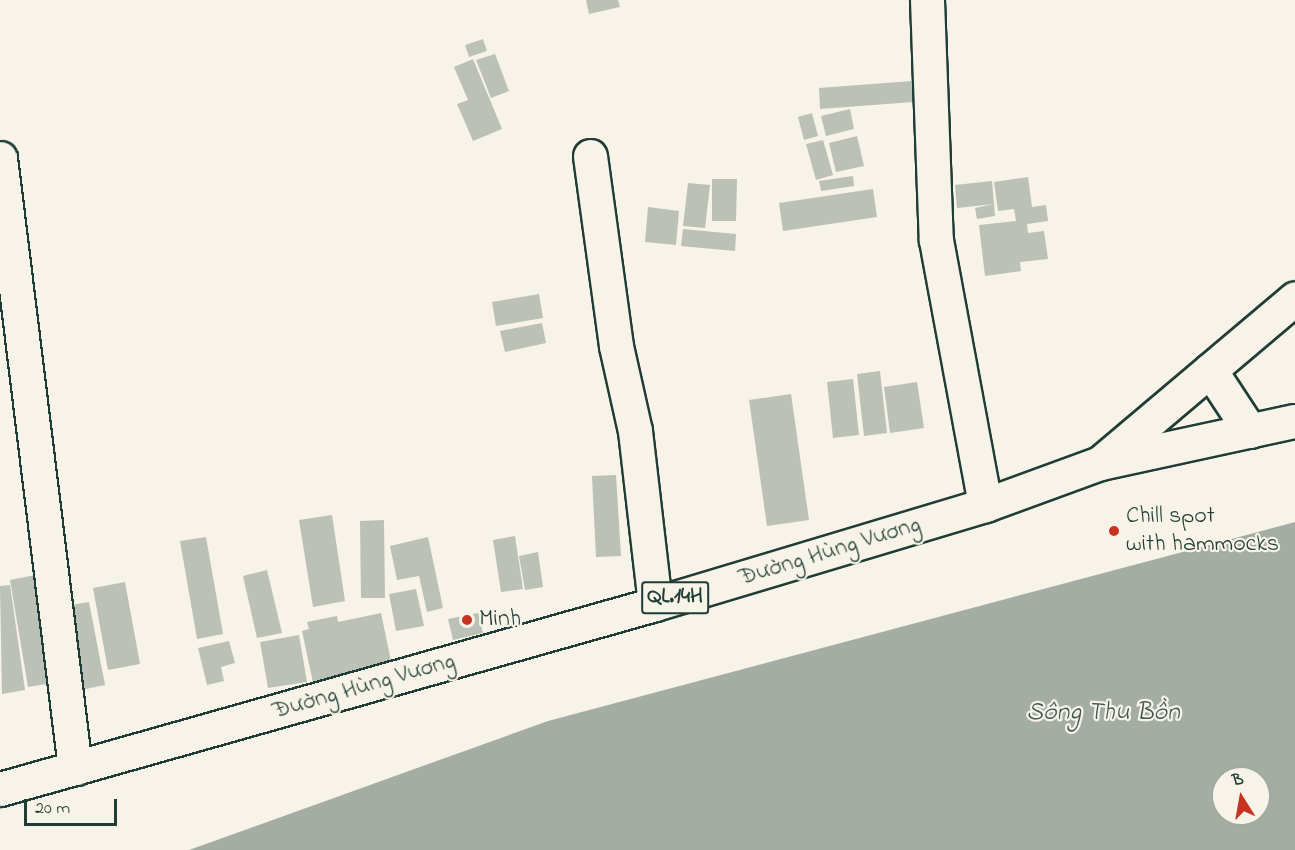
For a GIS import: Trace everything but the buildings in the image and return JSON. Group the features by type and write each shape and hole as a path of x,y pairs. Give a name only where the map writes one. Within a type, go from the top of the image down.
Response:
{"main road":[{"path":"927,0 936,240 984,505"},
{"path":"590,156 616,346 635,430 655,604"},
{"path":"0,158 75,768"},
{"name":"Đường Hùng Vương","path":"0,789 655,604 984,505 1100,463 1295,298"},
{"path":"1210,370 1250,431"},
{"path":"1100,463 1295,421"}],"water":[{"name":"Sông Thu Bồn","path":"1295,522 1295,850 189,850 548,721"}],"place":[{"name":"Chill spot with hammocks","path":"1114,531"},
{"name":"Minh","path":"467,620"}]}
